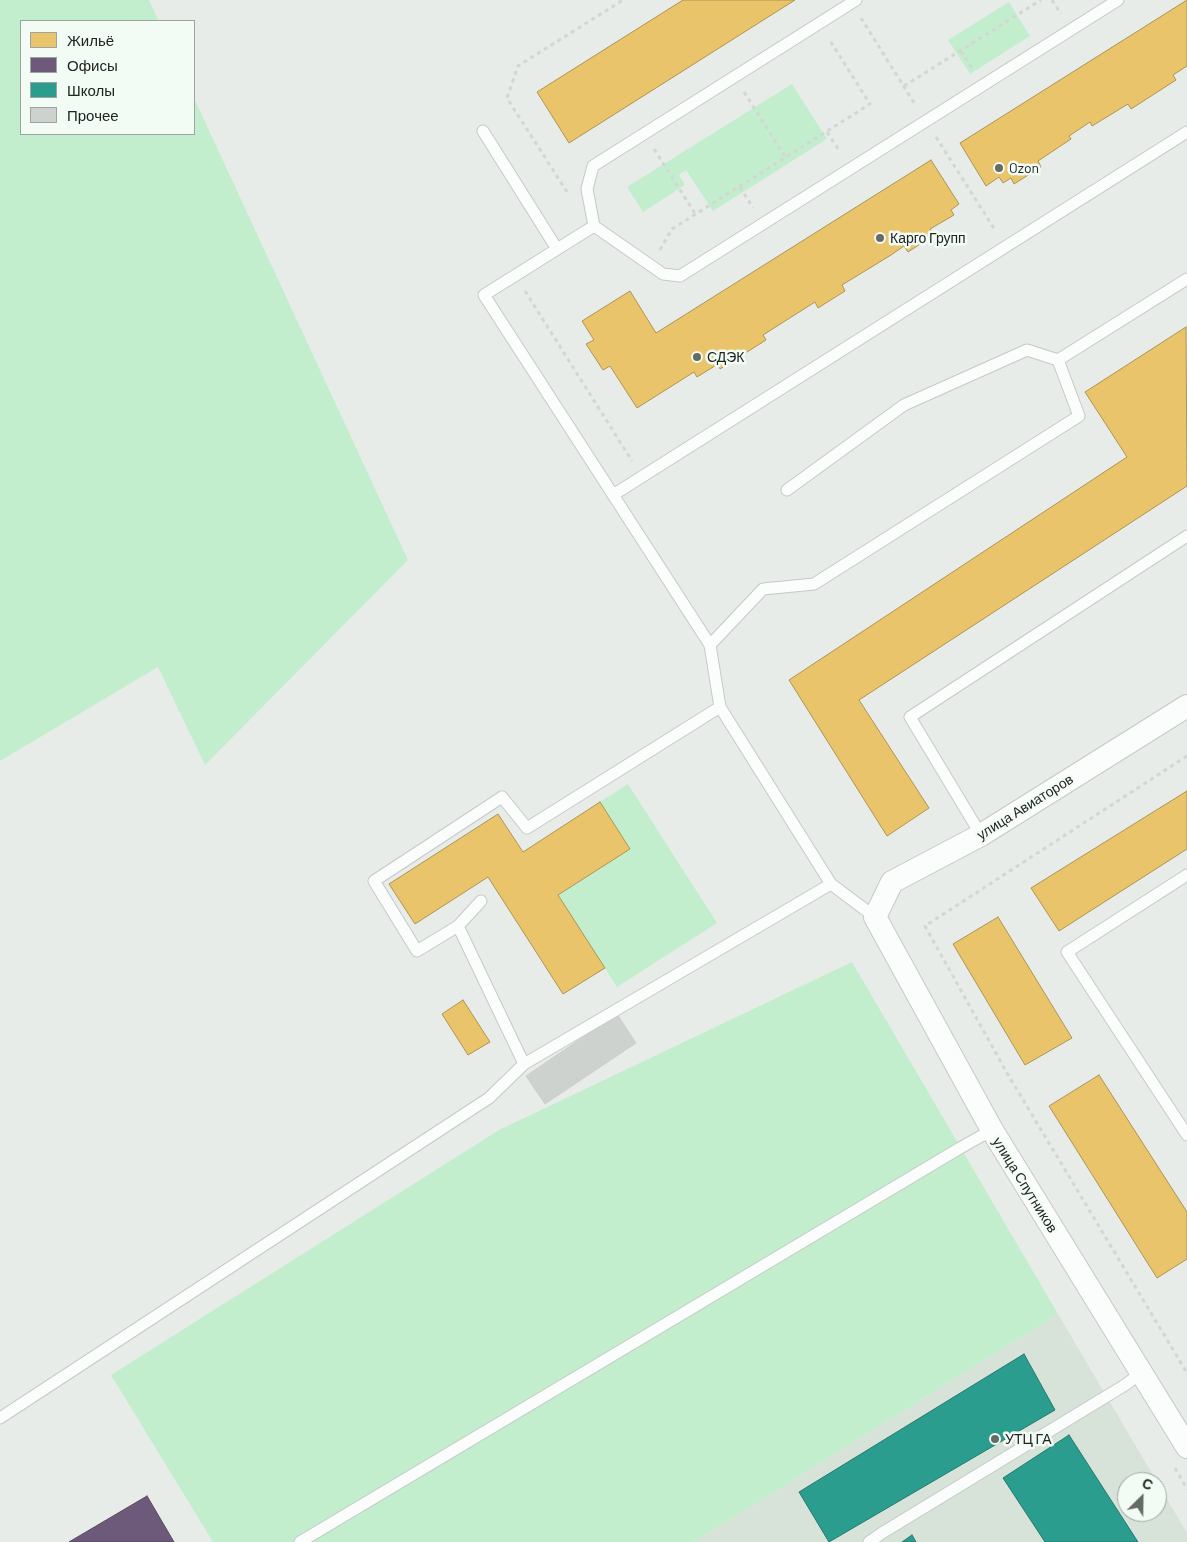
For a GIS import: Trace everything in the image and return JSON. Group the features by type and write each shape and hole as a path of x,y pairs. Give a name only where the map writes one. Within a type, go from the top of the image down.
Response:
{"street":[{"name":"улица Авиаторов","path":"875,917 892,882 981,834 1187,706"},
{"name":"улица Спутников","path":"875,917 992,1130 1187,1447"}],"lane":[{"path":"853,2 593,166 587,189 594,226 663,274 680,276 1118,0"},
{"path":"482,131 557,249"},
{"path":"613,495 1187,132"},
{"path":"594,226 484,295 710,645 720,707 831,884 875,917"},
{"path":"1058,360 1187,279"},
{"path":"787,490 904,404 1027,350 1058,360"},
{"path":"710,645 763,589 814,584 1079,416 1058,360"},
{"path":"981,834 910,716 1187,536"},
{"path":"481,901 458,926 417,951 374,881 502,797 527,828 720,707"},
{"path":"1187,875 1067,952 1187,1135"},
{"path":"0,1418 489,1098 524,1064 831,884"},
{"path":"458,926 524,1064"},
{"path":"300,1542 992,1130"},
{"path":"869,1542 1125,1385 1141,1372"}],"path":[{"path":"569,196 507,98 518,66 623,0"},
{"path":"904,86 1041,0"},
{"path":"853,2 998,235"},
{"path":"651,266 672,229 870,104 819,23"},
{"path":"735,77 786,158"},
{"path":"644,133 696,214"},
{"path":"515,276 635,465"},
{"path":"1187,756 926,926 1007,1073 1187,1373"}],"shaded area":[{"name":"УТЦ ГА","path":"1058,1314 1151,1472 1117,1472 1117,1522 1167,1522 1167,1499 1187,1533 1187,1542 694,1542"}],"green space":[{"path":"0,0 149,0 159,20 20,20 20,135 195,135 195,100 408,560 205,765 158,667 0,761"},
{"path":"1009,2 1030,36 970,74 948,40"},
{"path":"792,84 827,139 713,211 686,170 679,175 685,185 643,212 627,187"},
{"path":"628,784 717,923 617,987 558,895 630,849 600,802"},
{"path":"852,962 1058,1314 694,1542 213,1542 111,1375 499,1130"}],"building: Жильё":[{"path":"683,0 795,0 569,143 537,92"},
{"path":"1187,0 1187,66 1173,75 1176,80 1131,109 1128,104 1092,126 1090,122 1069,136 1071,139 1038,161 1041,167 1014,184 1011,178 1003,183 999,177 986,186 960,143"},
{"path":"931,160 959,204 951,210 954,215 930,229 934,235 908,252 904,246 842,285 845,291 818,308 815,302 763,335 766,340 720,369 718,364 697,377 694,372 637,408 610,366 603,370 586,344 594,340 582,321 630,291 656,333"},
{"path":"1186,327 1187,486 859,700 929,808 887,836 789,680 1127,457 1085,392"},
{"path":"1187,791 1187,849 1059,931 1031,888"},
{"path":"600,802 630,849 558,895 605,968 563,994 488,877 415,924 389,884 498,814 523,852"},
{"path":"998,917 1072,1038 1025,1065 953,944"},
{"path":"463,1000 490,1042 468,1055 442,1014"},
{"path":"1099,1075 1187,1212 1187,1259 1157,1278 1049,1106"}],"building: Офисы":[{"path":"147,1496 174,1542 69,1542"}],"building: Школы":[{"path":"1024,1354 1055,1410 829,1542 799,1492"},
{"path":"1069,1435 1117,1509 1117,1522 1125,1522 1138,1542 1045,1542 1003,1478"},
{"path":"912,1535 916,1542 902,1542"}],"building: Прочее":[{"path":"617,1014 636,1043 545,1104 526,1076"}],"place":[{"name":"Ozon","path":"999,168"},
{"name":"Карго Групп","path":"880,238"},
{"name":"СДЭК","path":"697,357"},
{"name":"УТЦ ГА","path":"995,1439"}]}
